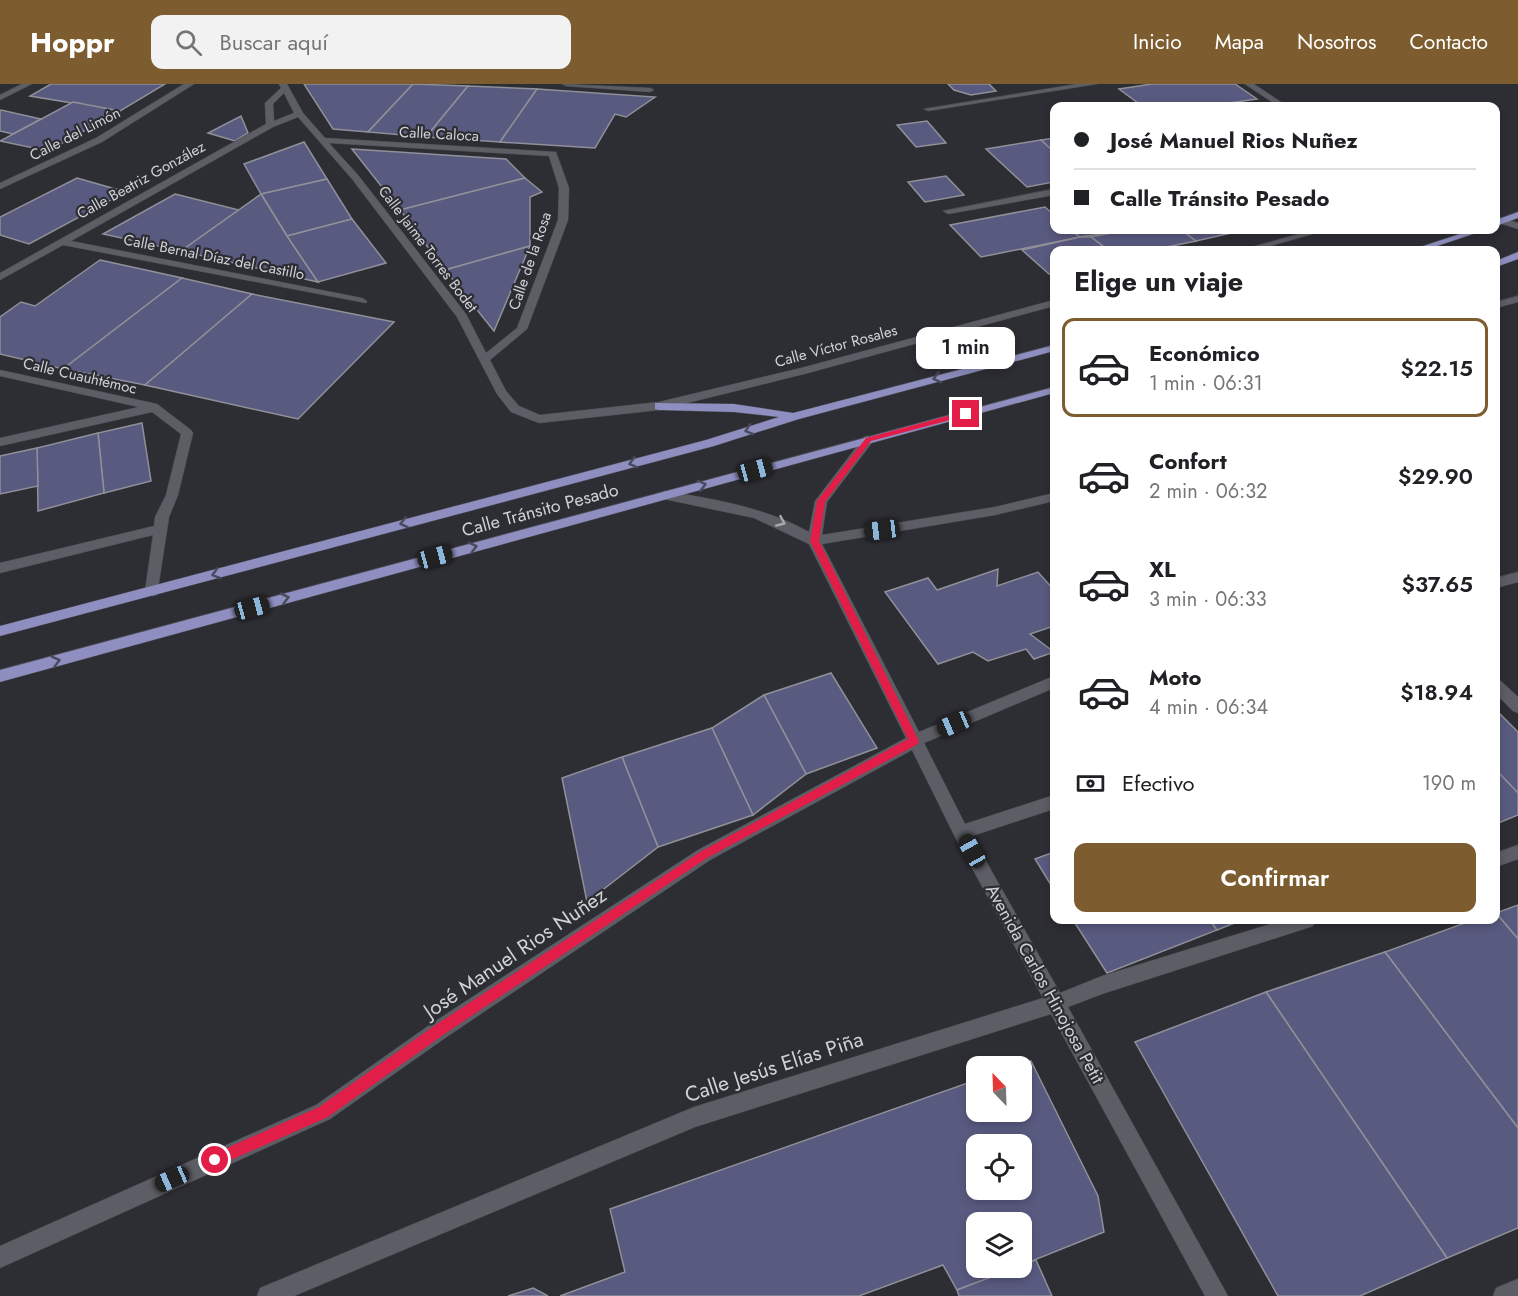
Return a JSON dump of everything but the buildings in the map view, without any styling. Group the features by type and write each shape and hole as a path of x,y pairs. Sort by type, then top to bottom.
{"main road":[{"path":"1500,220 1518,214"},
{"path":"1429,246 1467,234"},
{"path":"1500,262 1518,255"},
{"name":"Calle Tránsito Pesado","path":"0,631 710,443 795,416 1050,349"},
{"name":"Calle Tránsito Pesado","path":"0,676 1050,391"},
{"path":"659,406 734,408 795,416"}],"street":[{"path":"0,98 28,84"},
{"name":"Calle del Limón","path":"0,186 99,140 190,84"},
{"path":"566,84 650,90"},
{"path":"928,109 1093,84"},
{"path":"1248,84 1277,102"},
{"path":"270,125 269,103 284,86"},
{"name":"Calle Jaime Torres Bodet","path":"284,86 299,114 355,177 462,316 501,392 515,409 539,419 659,406"},
{"name":"Calle Beatriz González","path":"0,277 270,125 299,114"},
{"name":"Calle Caloca","path":"323,140 553,154"},
{"name":"Calle de la Rosa","path":"484,360 522,328 562,220 564,188 553,154"},
{"path":"948,211 1050,193"},
{"path":"1500,222 1518,226"},
{"path":"1261,246 1307,234"},
{"name":"Calle Bernal Díaz del Castillo","path":"62,242 362,301"},
{"path":"1500,304 1518,298"},
{"name":"Calle Víctor Rosales","path":"659,406 804,371 1050,304"},
{"name":"Calle Cuauhtémoc","path":"0,373 153,407"},
{"path":"0,441 153,407 187,433 172,495 162,517 152,591"},
{"path":"814,541 821,501 868,440"},
{"path":"664,495 752,510 786,524 814,541 920,525 1050,499"},
{"path":"0,568 160,529"},
{"name":"Avenida Carlos Hinojosa Petit","path":"814,541 961,832 1217,1296"},
{"path":"1500,582 1518,577"},
{"name":"José Manuel Rios Nuñez","path":"0,1257 323,1112 438,1030 704,855 914,741 1050,684"},
{"path":"1500,689 1518,706"},
{"path":"961,832 1050,803"},
{"path":"1500,859 1518,852"},
{"name":"Calle Jesús Elías Piña","path":"268,1296 694,1117 1056,1003 1102,985 1294,924"},
{"path":"1504,1296 1518,1290"}],"route":[{"path":"215,1160 323,1112 438,1030 704,855 914,741 814,541 821,501 868,440 966,414"}]}
